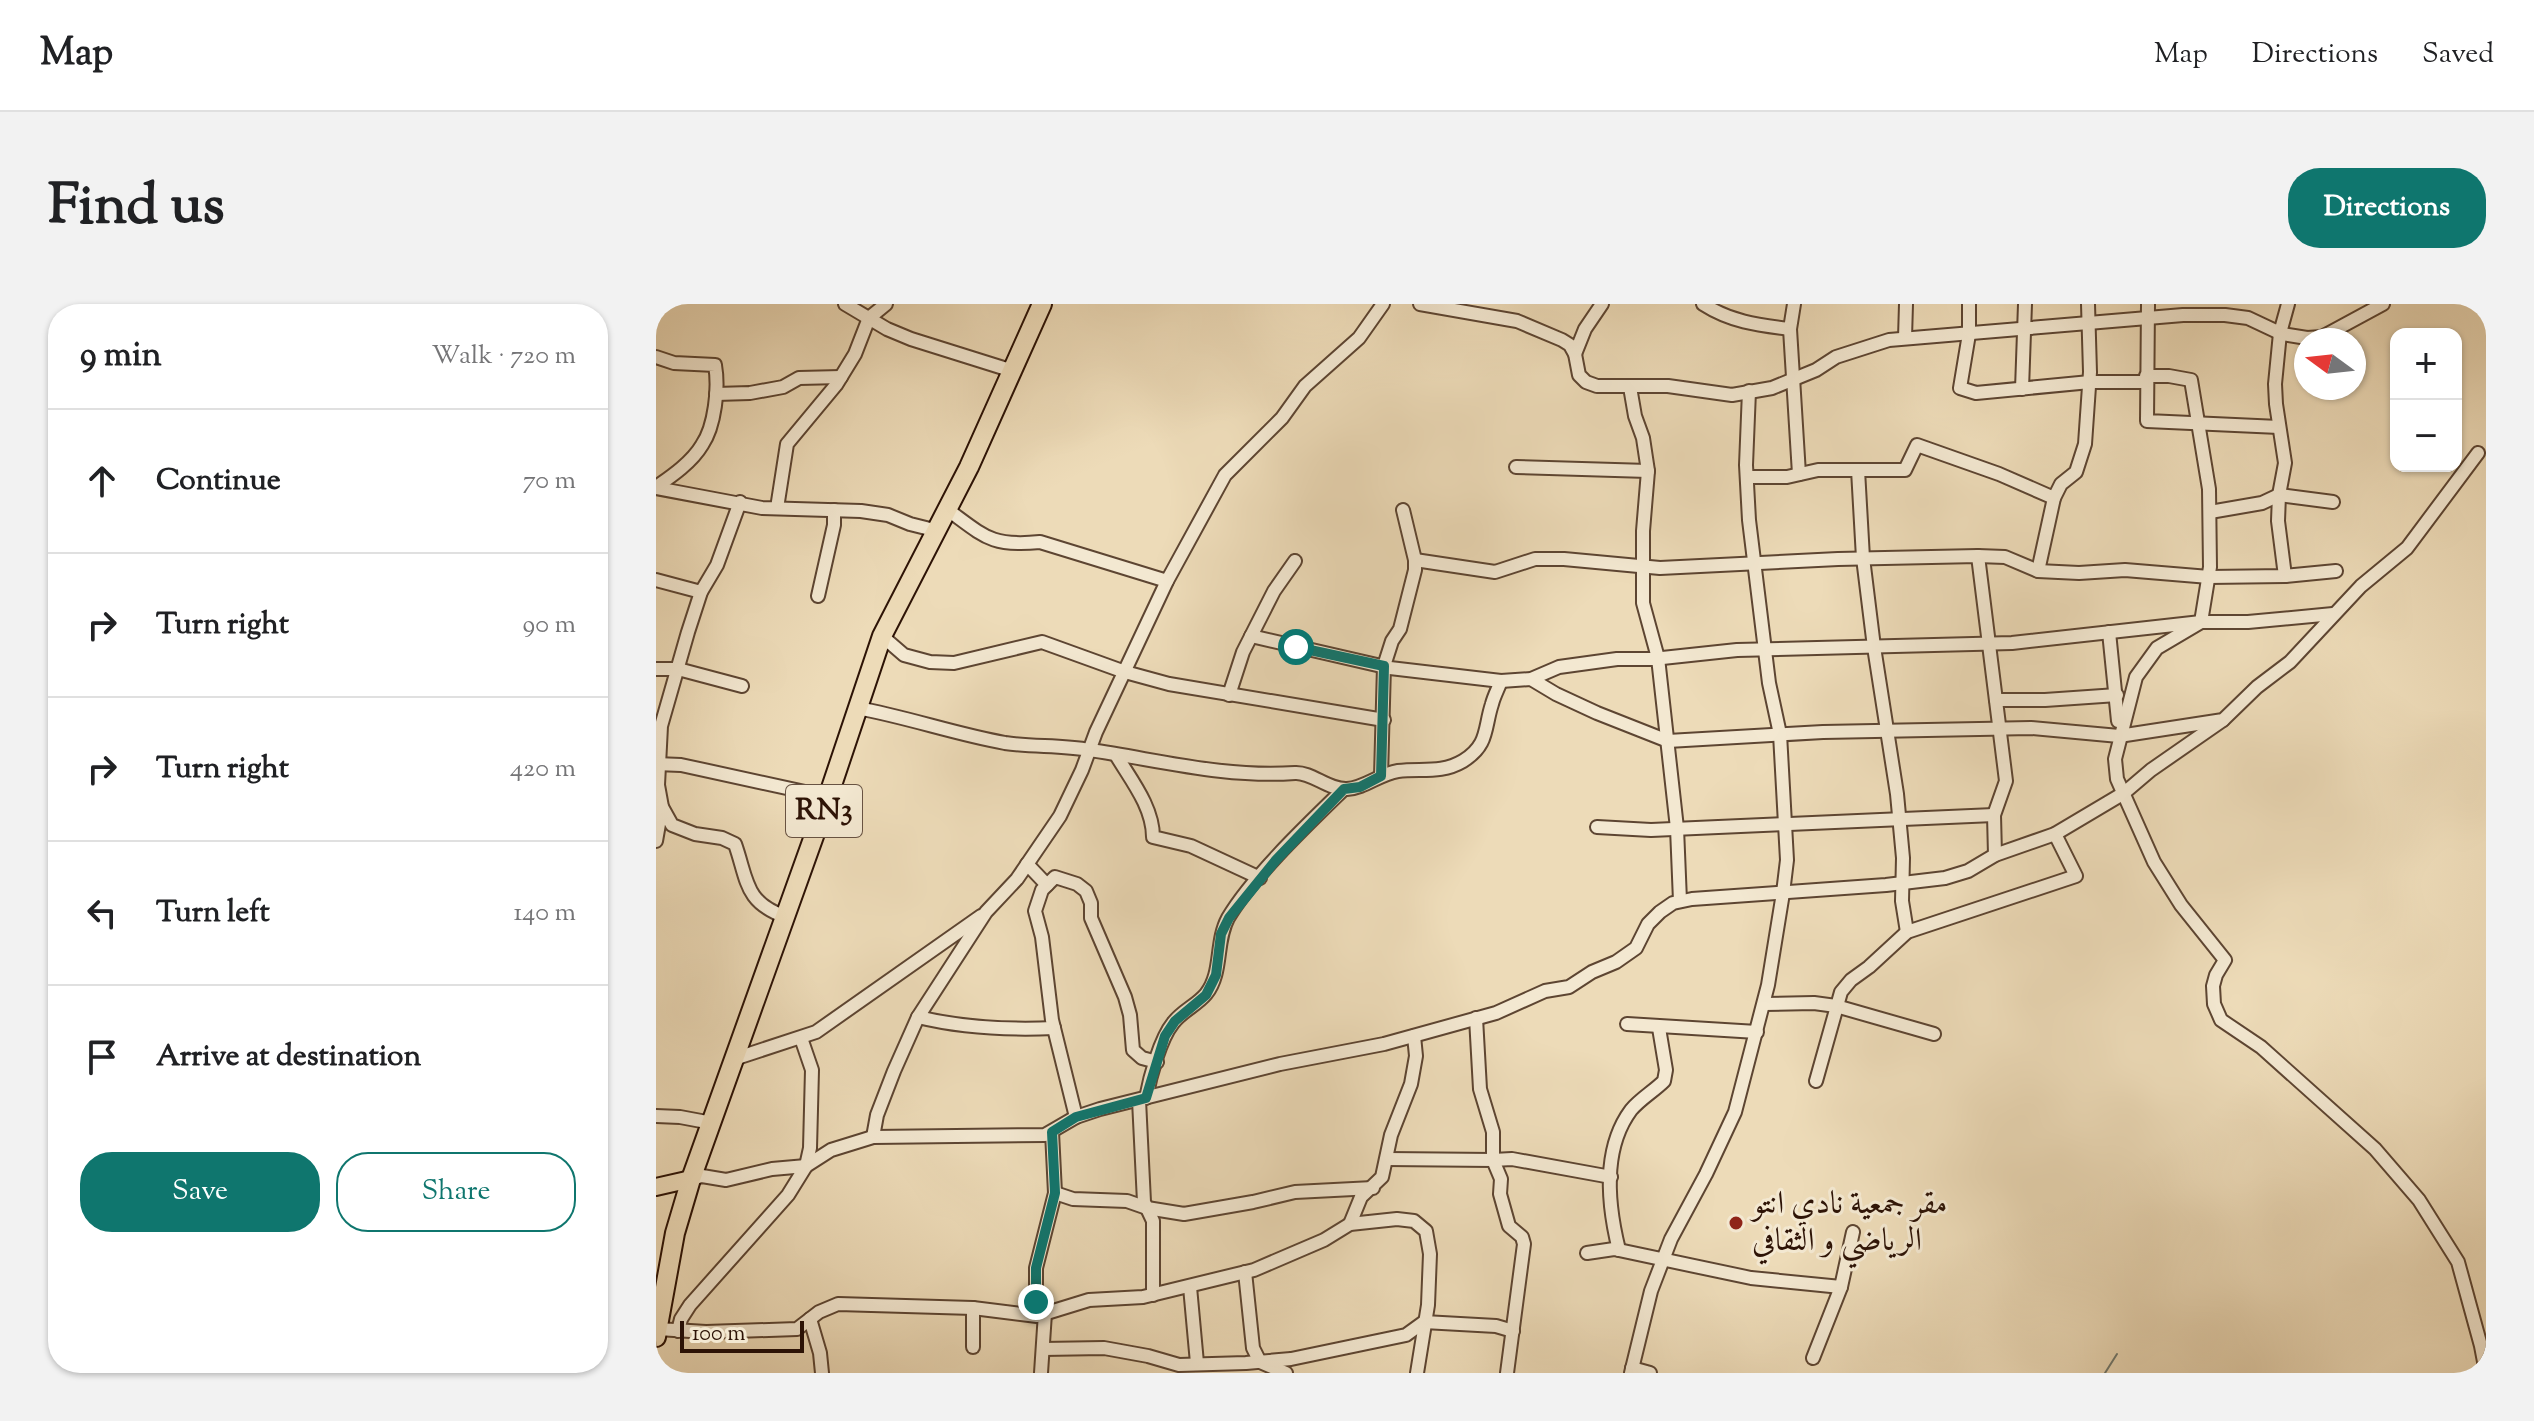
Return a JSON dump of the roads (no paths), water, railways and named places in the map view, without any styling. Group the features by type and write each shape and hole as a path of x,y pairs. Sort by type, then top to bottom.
{"highway":[{"name":"RN3","path":"657,1333 661,1277 691,1179 786,917 882,636 938,531 1042,304"}],"main road":[{"path":"656,1187 691,1179"}],"street":[{"path":"845,304 911,339 1013,371"},
{"path":"777,508 787,444 841,377 855,354 869,318 886,304"},
{"path":"873,1137 877,1115 918,1017 986,912 1027,864 1060,816 1167,581 1225,475 1282,418 1316,375 1359,338 1383,304"},
{"path":"1420,304 1517,321 1562,340 1570,345 1575,354 1579,375 1597,386 1668,386 1732,395 1772,388 1816,370 1836,357 1868,345 1905,338 2225,315 2248,318 2280,333 2307,338 2322,337 2383,304"},
{"path":"1575,354 1585,329 1602,304"},
{"path":"1703,304 1725,317 1752,325 1790,329"},
{"path":"1794,304 1790,329 1799,474"},
{"path":"1905,338 1906,304"},
{"path":"1969,304 1969,334 1960,388 1976,393 2169,376 2191,380 2210,512 2210,567 2201,622"},
{"path":"2022,389 2025,304"},
{"path":"2038,571 2054,498 2061,484 2076,472 2085,444 2090,382 2088,304"},
{"path":"2148,304 2147,421 2279,427"},
{"path":"2285,576 2278,521 2285,463 2275,384 2280,333 2288,304"},
{"path":"656,357 674,363 715,365 716,394 714,414 703,444 675,474 656,488"},
{"path":"716,394 750,393 783,387 799,378 841,377"},
{"path":"1630,387 1648,471 1643,603 1658,658 1677,828 1680,901"},
{"path":"1650,1373 1631,1370 1651,1291 1735,1112 1764,1004 1787,860 1780,734 1769,683 1753,563 1747,477 1749,391"},
{"path":"1747,477 1818,470 1905,470 1917,445 1999,474 2054,498"},
{"path":"691,1179 702,1176 726,1180 772,1169 806,1166 831,1150 873,1137 1045,1135 1076,1117 1280,1064 1384,1044 1496,1013 1545,991 1569,987 1636,948 1648,924 1660,912 1680,901 1903,883 1945,878 1968,871 1995,855 2055,834 2124,793 2151,770 2223,720 2257,687 2290,662 2333,614 2407,548 2478,453"},
{"path":"1516,467 1648,471"},
{"path":"1858,470 1863,558 1899,818 1902,901 1907,932"},
{"path":"656,488 762,508 888,515 938,531"},
{"path":"2210,512 2262,503 2279,495 2333,502"},
{"path":"740,502 717,565 701,592 661,726 658,785 662,807 672,825 735,844 746,886 769,911 786,917"},
{"path":"818,596 834,525 834,510"},
{"path":"948,510 995,542 1040,542 1167,581"},
{"path":"1381,776 1384,666 1404,617 1415,560 1403,510"},
{"path":"1978,556 2006,781 1994,815 1995,855"},
{"path":"1415,560 1495,572 1535,559 1642,567 1978,556 2005,557 2038,571 2079,573 2125,570 2206,577 2285,576 2336,571"},
{"path":"1229,695 1233,677 1251,636 1274,591 1295,561"},
{"path":"656,580 701,592"},
{"path":"1251,636 1384,666 1501,681 1531,679 1559,667 1606,660 1766,650 2012,643 2201,622 2248,622 2333,614"},
{"path":"2201,622 2157,648 2136,677 2119,736 2115,759 2117,779 2154,862 2181,905 2225,960 2213,986 2214,1004 2221,1020 2261,1047 2375,1149 2419,1200 2458,1262 2486,1372"},
{"path":"2109,632 2119,736"},
{"path":"882,636 904,655 930,662 966,661 1042,642 1125,672 1169,684 1384,720"},
{"path":"656,669 678,669 742,686"},
{"path":"1531,679 1597,713 1668,741 1780,734 2031,728 2119,736 2223,720"},
{"path":"857,708 1008,743 1090,749 1232,774 1298,773 1325,785 1344,789 1360,787 1399,771 1448,768 1465,760 1487,733 1492,704 1501,681"},
{"path":"1996,700 2117,695"},
{"path":"1116,755 1147,808 1153,823 1153,837 1191,846 1260,878"},
{"path":"658,764 681,765 828,797"},
{"path":"1153,1295 1153,1221 1144,1202 1143,1099 1165,1036 1175,1021 1206,995 1216,975 1221,934 1229,918 1260,878 1344,789"},
{"path":"656,841 662,807"},
{"path":"1597,827 1651,830 1994,815"},
{"path":"1816,1081 1836,1006 1841,992 1851,980 1907,932 2076,876 2055,834"},
{"path":"1027,864 1047,885"},
{"path":"1076,1117 1054,1028 1042,937 1035,911 1042,890 1055,877 1077,884 1086,891 1091,903 1091,918 1125,997 1133,1050 1142,1058 1157,1062"},
{"path":"734,1059 816,1032 986,912"},
{"path":"1764,1004 1836,1006 1934,1034"},
{"path":"918,1017 963,1026 1017,1030 1054,1028"},
{"path":"1476,1018 1480,1089 1493,1132 1493,1160 1501,1179 1500,1194 1509,1226 1522,1237 1524,1244 1507,1373"},
{"path":"1627,1024 1757,1032"},
{"path":"1619,1250 1614,1228 1611,1177 1618,1130 1633,1108 1664,1081 1666,1070 1659,1028"},
{"path":"1350,1224 1361,1197 1382,1177 1400,1107 1411,1084 1416,1056 1414,1036"},
{"path":"678,1331 690,1305 788,1195 806,1166 810,1148 812,1070 801,1038"},
{"path":"656,1116 712,1123"},
{"path":"1041,1373 1045,1313 1036,1302 1036,1268 1055,1193 1052,1132"},
{"path":"1387,1159 1512,1159 1611,1177"},
{"path":"1055,1193 1073,1199 1127,1201 1184,1214 1295,1192 1373,1188"},
{"path":"657,1333 797,1329 819,1312 838,1304 973,1308 1037,1316 1089,1300 1108,1301 1190,1287 1245,1272 1324,1240 1350,1224 1397,1219 1414,1221 1426,1231 1430,1254 1428,1305 1417,1373"},
{"path":"1813,1358 1841,1287 1853,1232"},
{"path":"1587,1253 1619,1250 1751,1278 1841,1287"},
{"path":"1245,1272 1253,1348 1260,1362 1286,1373"},
{"path":"1190,1287 1197,1363"},
{"path":"973,1308 973,1347"},
{"path":"810,1319 822,1373"},
{"path":"1043,1349 1104,1348 1179,1365 1260,1362 1291,1359 1406,1335 1424,1322 1496,1326 1513,1331"}],"waterway":[{"path":"2105,1373 2117,1354"}],"place":[{"name":"مقر جمعية نادي انتو الرياضي و الثقافي","path":"1736,1223"}]}
